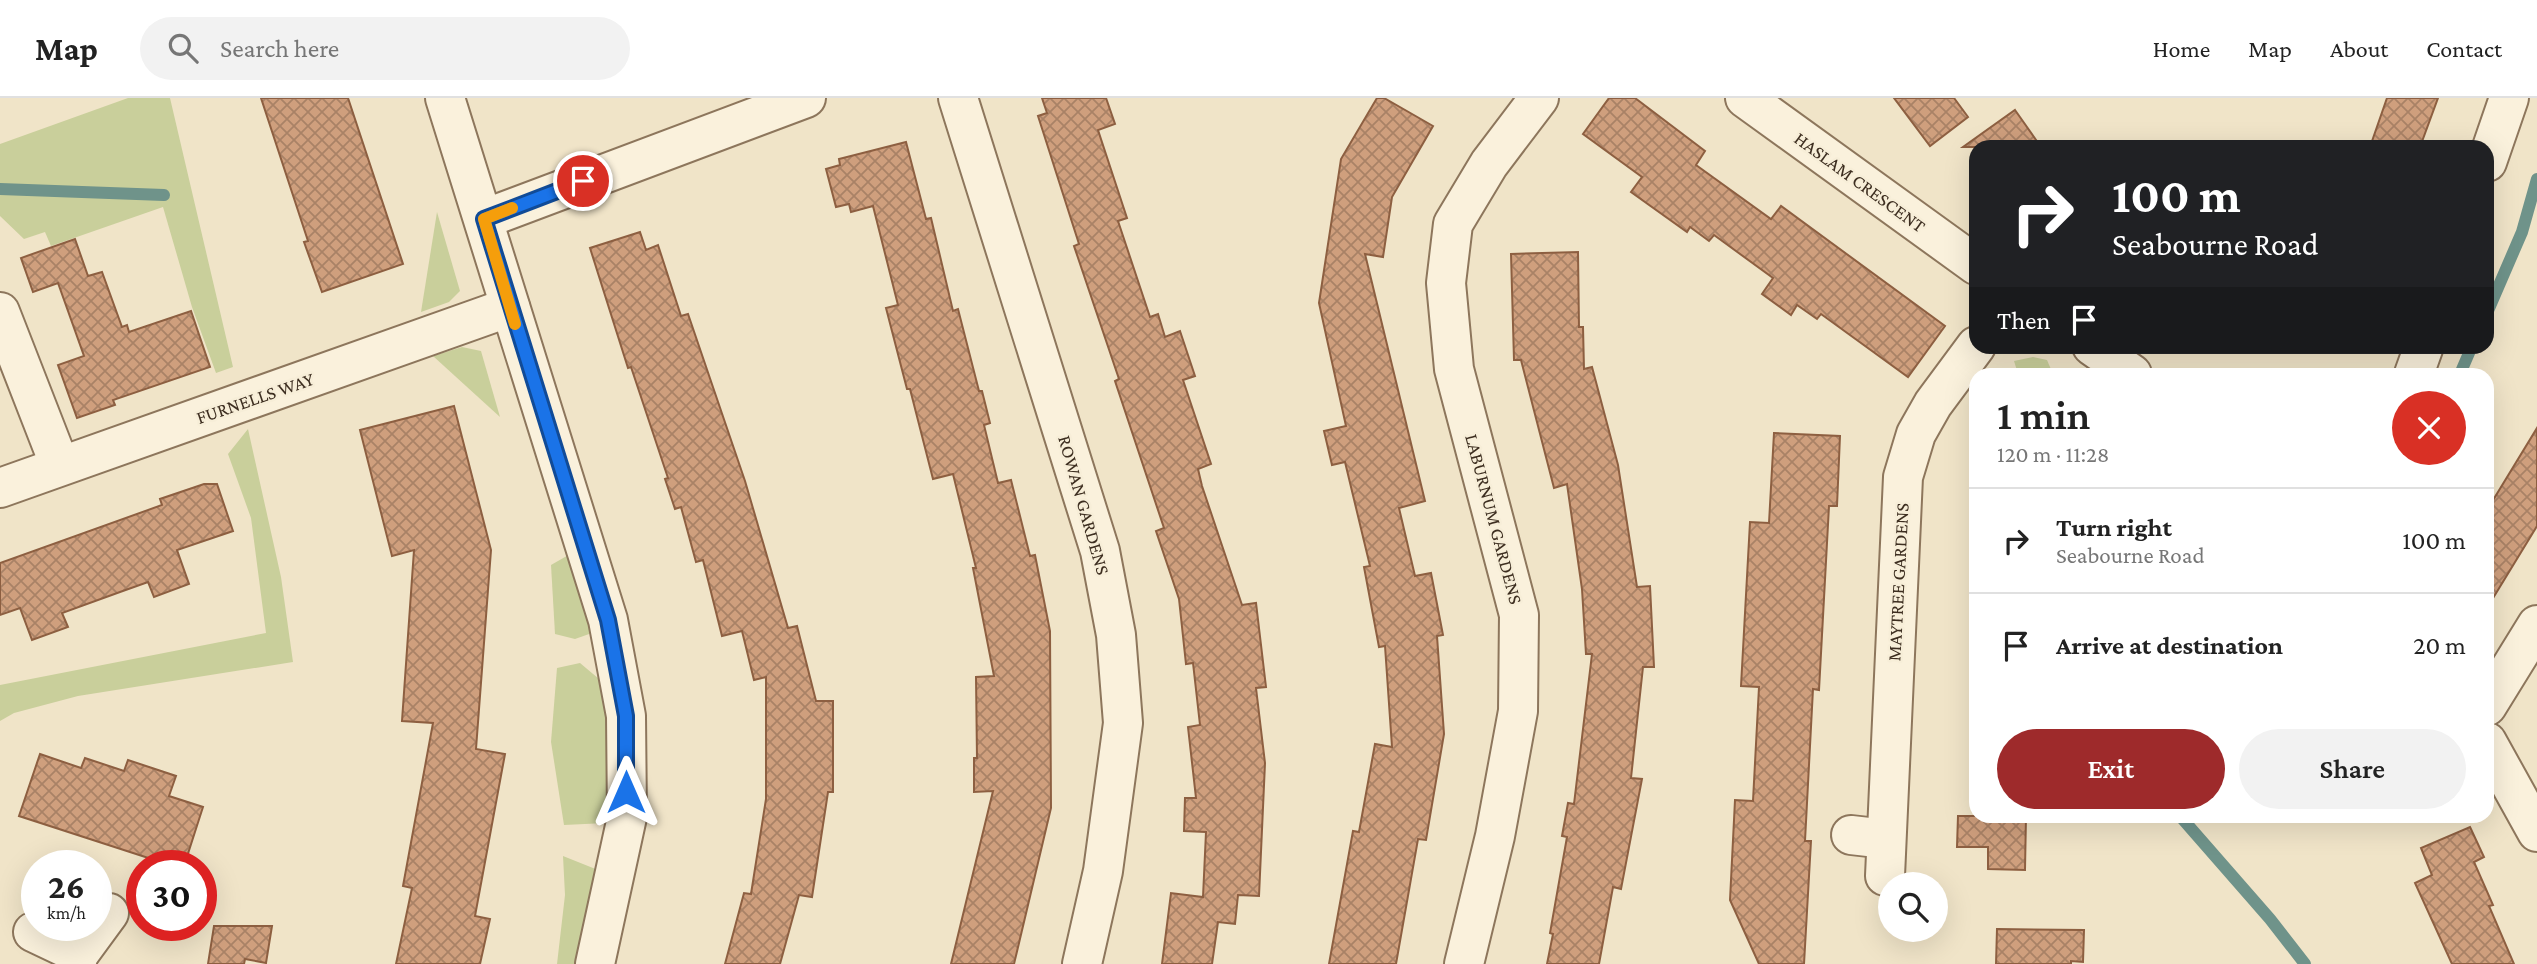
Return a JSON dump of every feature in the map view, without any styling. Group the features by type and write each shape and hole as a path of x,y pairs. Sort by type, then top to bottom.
{"street":[{"path":"445,98 608,620 626,716 626,817 595,964"},
{"path":"484,219 806,98"},
{"name":"ROWAN GARDENS","path":"958,98 1100,551 1116,635 1123,723 1103,871 1082,964"},
{"name":"LABURNUM GARDENS","path":"1464,964 1495,836 1518,711 1519,614 1454,369 1447,283 1453,224 1489,164 1539,98"},
{"name":"HASLAM CRESCENT","path":"1745,98 1969,260"},
{"path":"2494,142 2509,98"},
{"name":"FURNELLS WAY","path":"0,488 510,307"},
{"path":"0,312 60,466"},
{"name":"MAYTREE GARDENS","path":"1883,872 1868,837 1903,477 1916,434 1933,404 1970,354"},
{"path":"2103,354 2123,368"},
{"path":"2494,695 2537,625"},
{"path":"2494,755 2537,832"},
{"path":"48,941 78,959 90,941"}],"green space":[{"path":"128,98 170,98 233,367 216,373 192,307 163,207 51,246 45,232 24,239 0,216 0,144"},
{"path":"437,212 460,291 449,302 421,312"},
{"path":"462,347 481,351 500,417 433,356"},
{"path":"2033,357 2047,360 2050,368 2016,368 2014,361"},
{"path":"248,429 281,577 293,662 78,696 14,713 0,721 0,685 266,633 251,518 228,454"},
{"path":"572,553 592,633 575,639 555,634 551,565"},
{"path":"580,663 605,684 610,743 606,823 564,825 551,742 557,668"},
{"path":"563,856 598,870 576,964 557,964 565,895"}],"building":[{"path":"261,98 348,98 403,264 322,292 304,242 308,241"},
{"path":"1042,98 1106,98 1115,124 1098,130 1127,218 1118,221 1150,317 1158,314 1165,337 1180,331 1195,376 1183,380 1211,464 1198,469 1202,486 1242,605 1256,603 1266,687 1256,688 1265,763 1259,896 1238,895 1235,924 1218,922 1212,964 1162,964 1171,893 1203,897 1206,832 1184,831 1185,798 1196,798 1188,727 1200,725 1193,663 1186,664 1179,599 1156,531 1164,528 1115,381 1119,379 1074,246 1079,244 1038,116 1047,113"},
{"path":"1377,98 1384,98 1433,126 1392,197 1383,257 1365,254 1425,501 1399,508 1415,576 1431,573 1443,635 1437,636 1444,734 1426,840 1418,839 1396,964 1329,964 1353,831 1359,832 1375,744 1392,747 1385,646 1379,647 1364,567 1370,566 1345,462 1332,465 1324,431 1346,426 1319,303 1341,159"},
{"path":"1609,98 1635,98 1705,151 1696,165 1771,219 1781,206 1945,326 1908,377 1821,314 1817,319 1797,305 1791,315 1762,294 1773,278 1714,235 1709,241 1690,227 1687,232 1631,192 1642,177 1583,134"},
{"path":"1894,98 1954,98 1968,117 1930,146"},
{"path":"2387,98 2438,98 2423,140 2372,140"},
{"path":"2015,110 2036,140 1973,140"},
{"path":"906,142 926,219 931,218 953,311 958,309 979,391 982,391 990,423 984,425 998,483 1011,480 1030,556 1035,555 1050,631 1051,808 1014,964 951,964 993,791 974,792 974,758 977,758 976,677 994,676 973,568 976,568 953,474 933,479 886,308 898,305 873,206 851,212 849,204 836,207 826,169 840,165 839,159"},
{"path":"640,232 646,250 658,245 681,316 688,314 745,481 788,628 797,626 816,701 833,701 833,792 828,792 812,897 799,895 780,964 725,964 744,893 751,894 766,799 766,677 754,680 742,631 722,636 703,560 696,562 681,507 675,509 665,479 668,478 631,367 628,368 590,248"},
{"path":"75,239 88,276 102,272 122,327 127,325 129,332 191,311 210,367 113,400 115,405 77,418 58,365 84,356 58,283 33,292 21,258"},
{"path":"1578,252 1579,327 1583,327 1584,369 1592,367 1618,465 1637,587 1650,586 1654,667 1643,667 1631,778 1642,779 1621,889 1613,887 1599,964 1547,964 1567,837 1562,836 1568,803 1574,804 1592,654 1586,654 1582,589 1567,484 1554,488 1521,360 1514,360 1511,254"},
{"path":"454,406 491,550 476,749 505,754 475,916 490,919 480,964 396,964 412,888 403,886 433,723 402,721 414,550 392,556 360,430"},
{"path":"2537,428 2537,526 2494,597 2494,499"},
{"path":"1774,433 1840,436 1837,506 1829,506 1819,690 1813,689 1805,841 1811,841 1804,964 1759,964 1730,900 1735,800 1753,801 1759,687 1741,686 1750,522 1769,523"},
{"path":"204,484 217,484 233,531 177,550 189,584 154,597 148,582 62,613 68,627 32,640 20,608 0,615 0,563 162,505 160,499"},
{"path":"40,754 81,768 85,758 124,771 128,760 176,776 169,796 203,807 189,850 126,851 19,816"},
{"path":"1958,816 1969,816 1969,823 2026,823 2025,870 1988,869 1988,847 1957,847"},
{"path":"2470,827 2484,857 2474,862 2514,964 2452,964 2415,883 2432,875 2421,848"},
{"path":"217,926 272,926 266,963 245,959 244,964 208,964 212,941 217,941"},
{"path":"1997,929 2084,930 2083,962 1996,964"}],"waterway":[{"path":"2494,297 2522,232 2537,179"},
{"path":"0,189 164,195"},
{"path":"2463,368 2469,354"},
{"path":"2186,823 2270,919 2305,964"}],"slow traffic":[{"path":"512,208 484,219 515,324"}],"route":[{"path":"583,181 484,219 608,620 626,716 626,792"}]}
